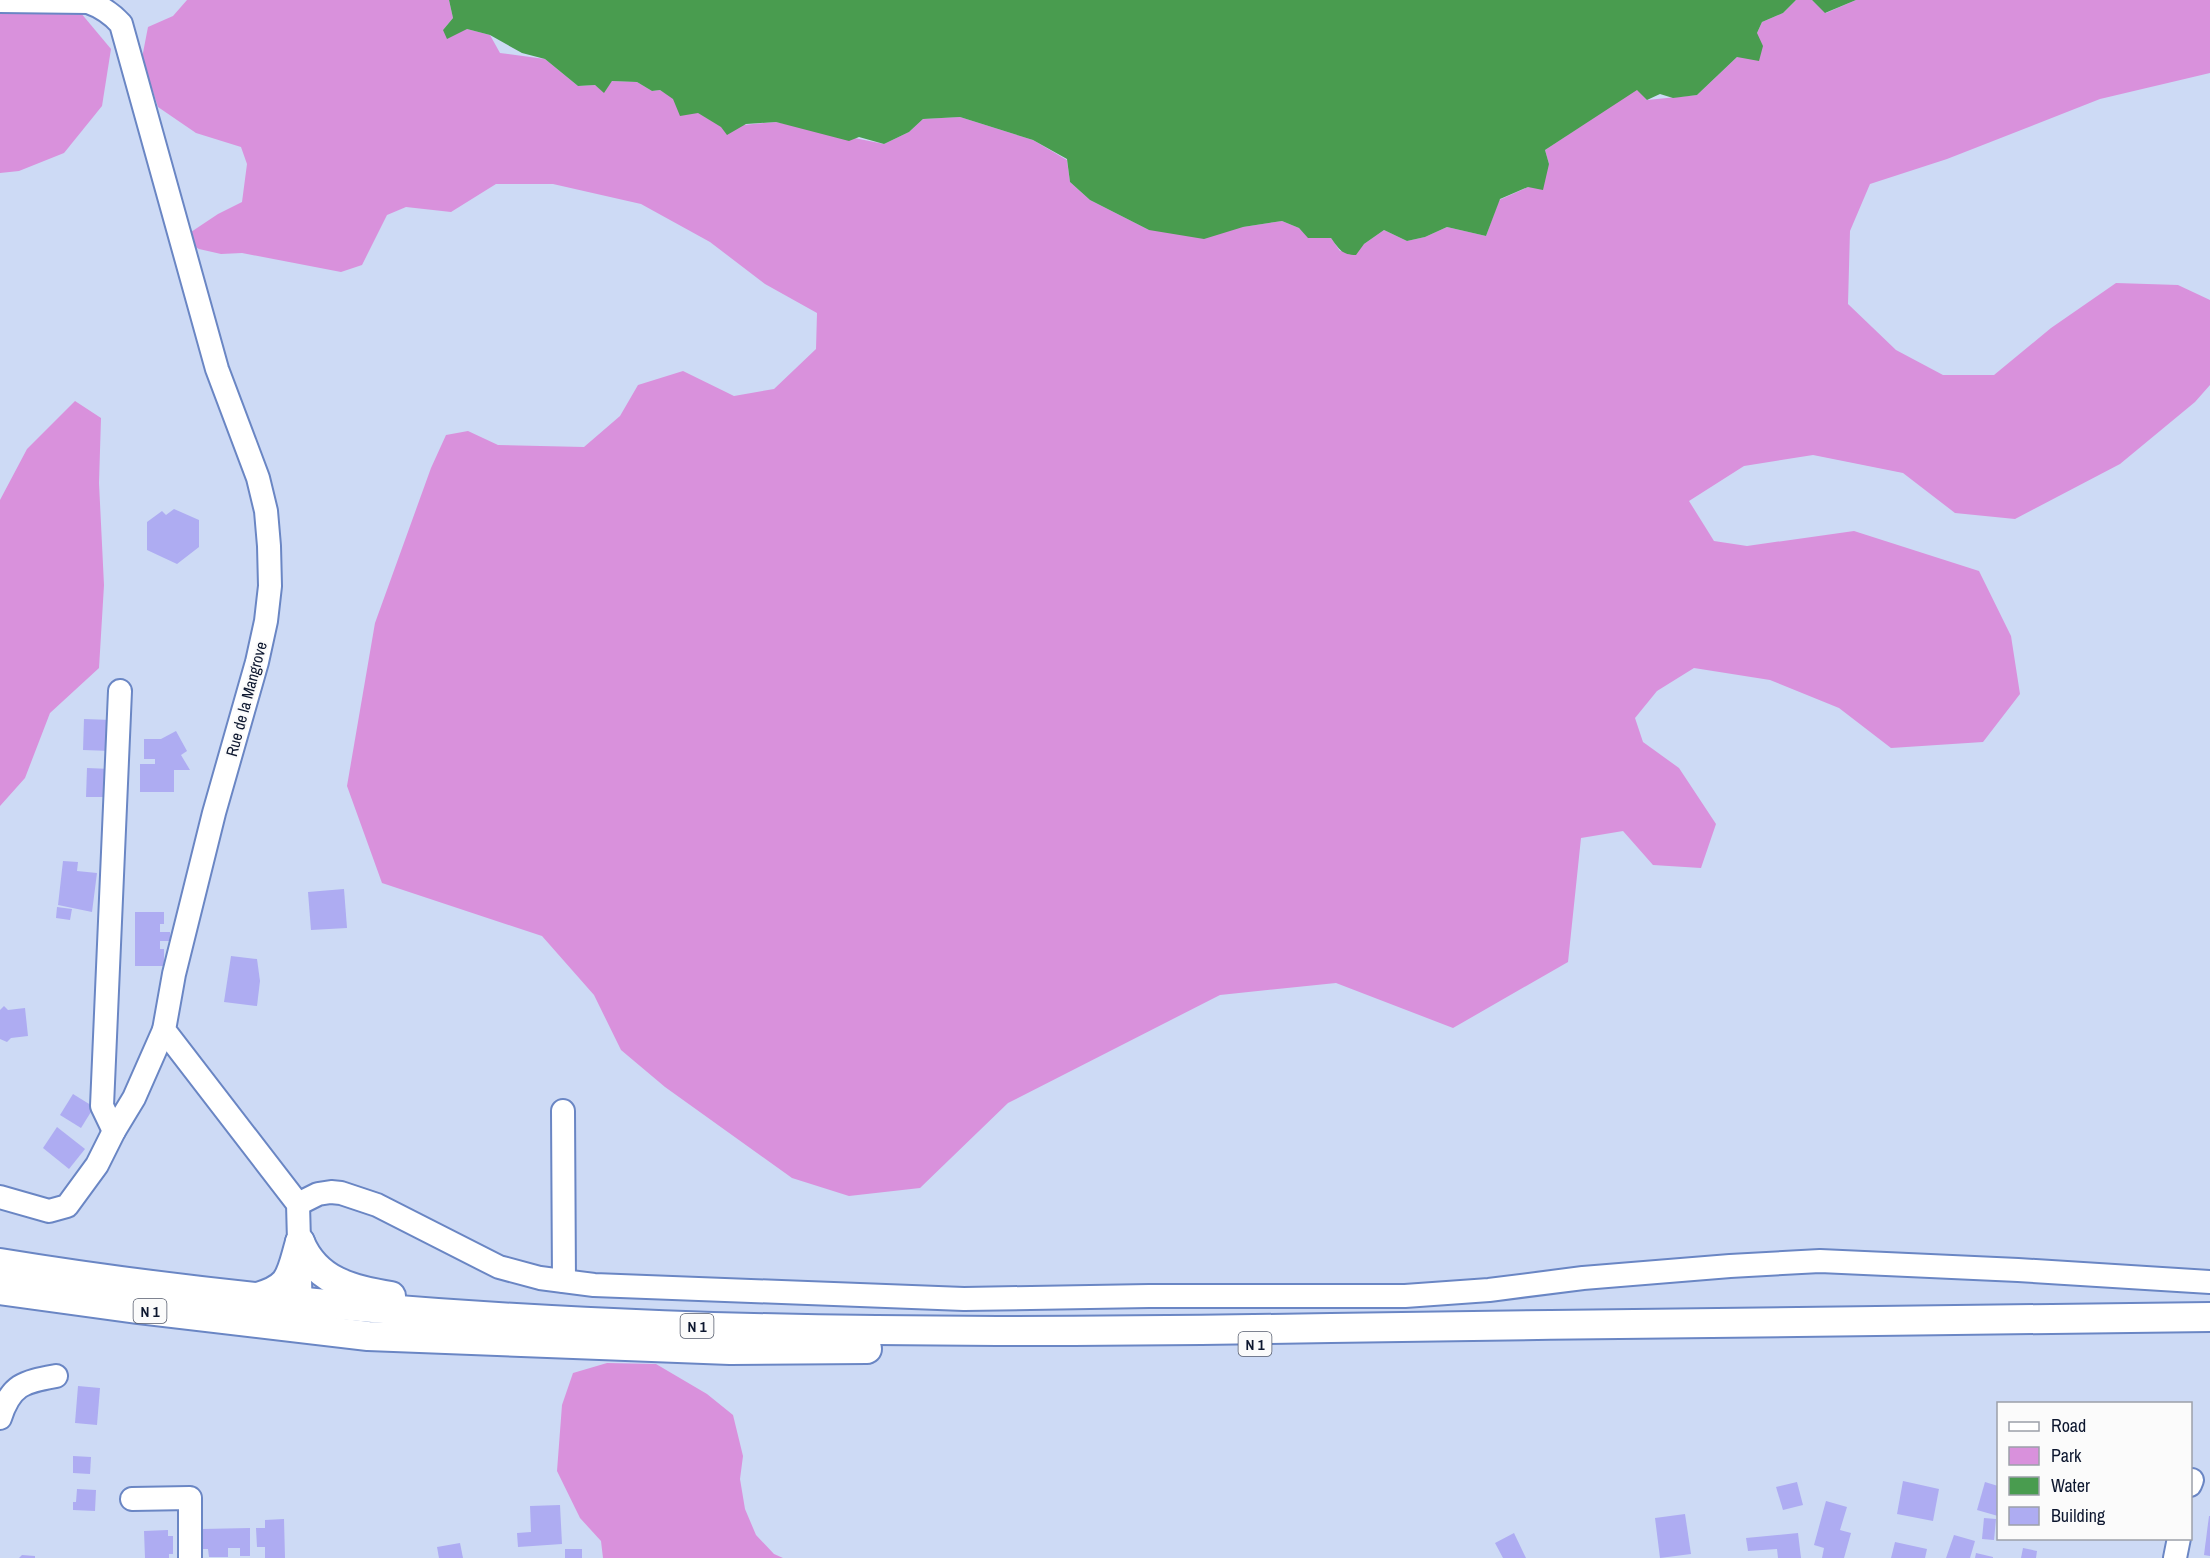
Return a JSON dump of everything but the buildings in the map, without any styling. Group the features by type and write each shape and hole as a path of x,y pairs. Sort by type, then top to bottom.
{"main road":[{"path":"255,1298 278,1290 283,1285 292,1270 300,1242"},
{"path":"300,1242 306,1256 324,1275 366,1292 524,1319"},
{"name":"N 1","path":"0,1263 301,1306 368,1336 730,1350 1534,1341 1806,1335 2210,1334"},
{"name":"N 1","path":"0,1290 524,1319 765,1329 1093,1332 2210,1317"}],"street":[{"name":"Rue de la Mangrove","path":"0,1 88,2 100,6 121,24 217,369 258,478 266,511 270,586 266,621 257,662 214,813 174,974 164,1030 134,1098 97,1165 67,1206 49,1211 0,1197"},
{"path":"114,1131 102,1106 120,691"},
{"path":"164,1030 298,1204 301,1306"},
{"path":"563,1111 564,1281"},
{"path":"298,1204 318,1194 341,1193 376,1205 499,1267 540,1278 594,1285 964,1299 1405,1296 1490,1290 1583,1278 1820,1261 2210,1281"},
{"path":"0,1418 5,1401 18,1386 31,1380 56,1376"},
{"path":"132,1499 190,1498 190,1558"},
{"path":"2175,1558 2179,1540"}],"green space":[{"path":"0,0 70,0 111,49 102,106 64,153 19,171 0,173"},
{"path":"187,0 449,0 453,18 443,30 467,29 490,35 500,53 545,59 578,86 595,85 604,92 612,81 637,82 652,91 660,90 722,127 776,122 884,144 909,132 923,119 960,117 1033,140 1067,160 1070,182 1090,200 1149,230 1243,227 1282,221 1299,228 1308,237 1331,238 1340,251 1364,244 1384,230 1407,241 1425,237 1447,227 1486,236 1499,200 1528,187 1549,164 1545,150 1637,89 1647,100 1697,95 1737,57 1757,33 1762,22 1783,13 1796,0 1812,0 1826,13 1856,0 2210,0 2210,73 2100,99 1947,159 1870,184 1850,231 1848,304 1896,350 1943,375 1994,375 2051,328 2116,283 2178,285 2210,300 2210,385 2195,402 2120,464 2015,519 1955,513 1903,473 1813,455 1744,466 1689,501 1714,541 1747,546 1854,531 1979,571 2011,636 2020,694 1983,742 1891,748 1839,708 1770,680 1694,668 1657,691 1635,718 1643,742 1679,768 1716,824 1701,868 1653,865 1623,831 1581,838 1568,962 1453,1028 1336,983 1220,995 1008,1103 920,1188 849,1196 792,1178 665,1087 621,1050 594,995 542,936 382,883 347,786 375,623 431,468 446,435 468,431 498,445 584,447 620,416 638,385 683,371 734,396 774,389 816,349 817,313 765,284 710,242 641,204 553,184 496,184 451,212 406,207 387,215 362,265 341,272 242,253 221,254 199,249 192,245 191,232 218,214 242,202 247,164 241,147 196,133 158,107 142,58 148,27 173,16"},
{"path":"75,401 101,418 99,483 104,585 99,668 50,713 25,778 0,806 0,500 27,449"},
{"path":"607,1363 656,1364 707,1394 733,1415 743,1456 740,1479 745,1509 756,1535 774,1554 783,1558 603,1558 601,1541 580,1518 557,1471 562,1405 573,1373"}],"water":[{"path":"449,0 1796,0 1783,13 1762,22 1757,33 1763,46 1759,61 1737,57 1697,95 1673,98 1660,94 1647,100 1637,90 1545,150 1549,164 1543,190 1528,187 1500,199 1486,236 1447,227 1425,237 1407,241 1384,230 1364,244 1356,255 1341,251 1331,238 1308,238 1299,228 1282,221 1243,227 1204,239 1149,230 1090,200 1070,182 1067,159 1033,140 960,117 923,119 909,132 884,144 859,137 849,141 776,122 746,124 727,135 721,127 698,113 680,116 673,99 660,90 652,91 637,82 612,81 604,93 595,85 578,86 545,59 522,53 490,35 467,29 447,39 443,30 453,18"},
{"path":"1812,0 1856,0 1825,13"}]}
